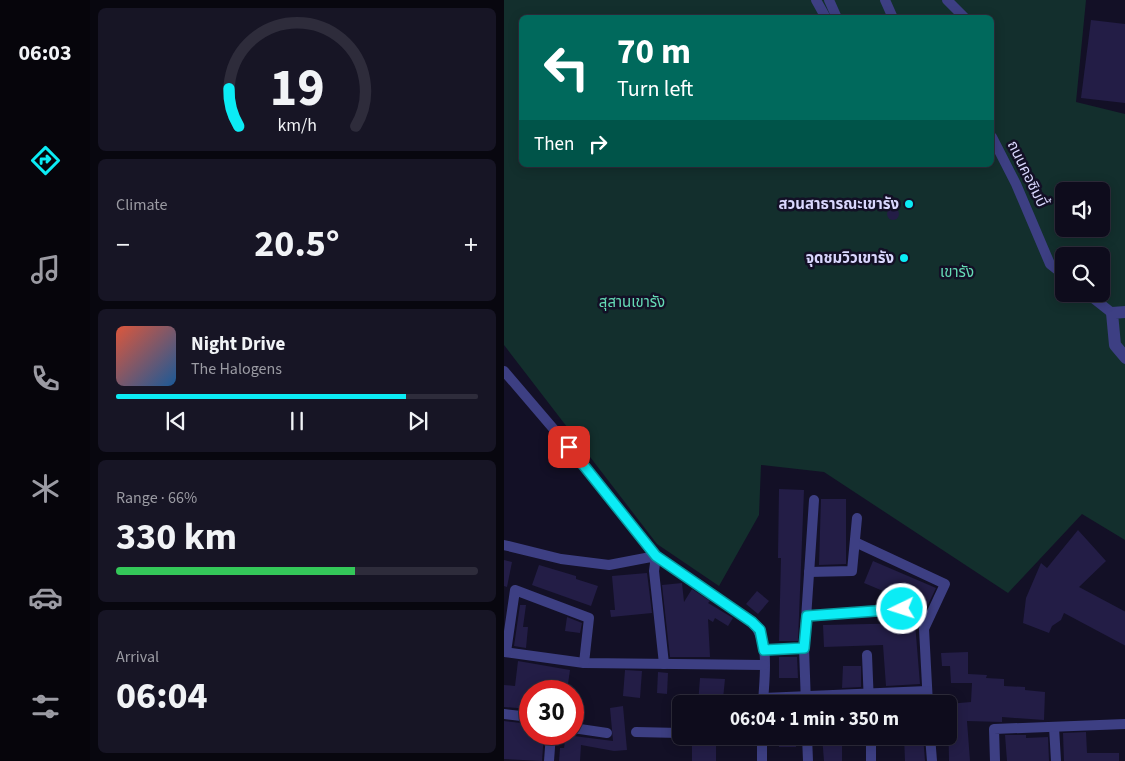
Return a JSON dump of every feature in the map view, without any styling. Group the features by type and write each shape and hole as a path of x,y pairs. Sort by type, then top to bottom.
{"street":[{"path":"816,0 824,15"},
{"path":"829,0 836,15"},
{"path":"885,0 892,15"},
{"path":"947,0 961,15"},
{"name":"ถนนคอซิมบี้","path":"994,141 1016,184 1050,264 1055,268"},
{"path":"1101,302 1119,313 1115,346 1125,358"},
{"path":"504,371 569,447 656,556 752,622 760,630 764,650 763,695"},
{"path":"806,695 804,648 814,500"},
{"path":"809,572 852,571 857,518"},
{"path":"855,542 945,584 926,621 925,649 927,695"},
{"path":"504,545 561,559 609,565 656,556"},
{"path":"656,556 654,571 664,664"},
{"path":"584,664 589,618 515,590 505,652 584,664 764,665"},
{"path":"807,616 902,609 926,621"},
{"path":"764,650 804,648"},
{"path":"867,655 869,695"},
{"path":"895,695 927,690"},
{"path":"504,714 519,716"},
{"path":"995,761 994,729 1125,724"},
{"path":"1054,727 1056,761"},
{"path":"584,730 607,733"},
{"path":"636,732 672,733"},
{"path":"549,761 550,745"},
{"path":"762,745 762,761"},
{"path":"807,745 808,761"},
{"path":"870,745 871,761"},
{"path":"931,745 932,761"}],"green space":[{"path":"504,0 1086,0 1076,102 1125,114 1125,540 1082,514 1008,593 824,472 761,465 759,515 719,586 657,544 504,345"}],"building":[{"path":"1091,20 1126,24 1126,103 1081,98"},
{"path":"895,208 898,209 898,219 891,220 888,219 887,212 888,209"},
{"path":"779,489 804,490 798,641 779,641 781,558 778,558"},
{"path":"821,499 846,499 846,564 819,565"},
{"path":"1078,530 1106,561 1079,587 1126,612 1126,646 1064,613 1061,620 1052,626 1049,633 1023,623 1026,598 1041,563 1047,568"},
{"path":"504,560 512,562 507,587 504,586"},
{"path":"873,561 936,588 926,609 864,583"},
{"path":"539,565 576,576 576,579 598,586 591,606 532,585"},
{"path":"647,573 652,613 611,617 610,610 615,610 612,576"},
{"path":"682,583 684,602 692,589 710,601 708,603 733,618 728,626 715,618 713,622 708,619 710,657 670,657 662,585"},
{"path":"757,591 769,601 758,614 746,604"},
{"path":"520,605 526,605 523,627 528,627 526,648 514,646"},
{"path":"567,617 582,623 580,633 565,631"},
{"path":"915,623 920,684 886,686 883,645 824,647 823,625"},
{"path":"968,652 968,674 987,675 986,678 1004,679 1004,686 1025,687 1025,690 1045,692 1044,720 1002,717 1002,722 967,721 970,761 949,761 949,745 957,745 957,703 971,702 972,683 951,683 950,666 942,666 941,653"},
{"path":"779,657 797,657 798,678 779,678"},
{"path":"518,661 570,670 569,680 519,680 519,708 504,707 504,685 515,686"},
{"path":"843,666 861,666 861,687 842,688"},
{"path":"625,670 642,671 640,698 623,696"},
{"path":"658,672 668,673 667,694 657,693"},
{"path":"700,678 725,679 723,695 699,695"},
{"path":"623,706 627,750 614,751 581,745 584,745 584,737 613,741 610,708"},
{"path":"504,721 519,723 519,745 543,745 542,761 504,759"},
{"path":"1086,732 1087,753 1119,753 1119,761 1064,761 1063,733"},
{"path":"1005,735 1026,735 1026,738 1048,737 1049,761 1007,761"},
{"path":"564,745 581,745 580,761 559,761 560,748 564,748"},
{"path":"692,745 716,745 716,761 692,761"},
{"path":"779,745 796,745 796,747 779,747"},
{"path":"823,745 842,745 842,761 824,761"},
{"path":"904,745 924,745 925,761 905,761"}],"place":[{"name":"สวนสาธารณะเขารัง","path":"909,204"},
{"name":"จุดชมวิวเขารัง","path":"904,258"}],"route":[{"path":"569,447 656,556 752,622 760,630 764,650 804,648 807,616 902,609"}],"park label":[{"name":"เขารัง","path":"957,272"},
{"name":"สุสานเขารัง","path":"632,302"}]}
